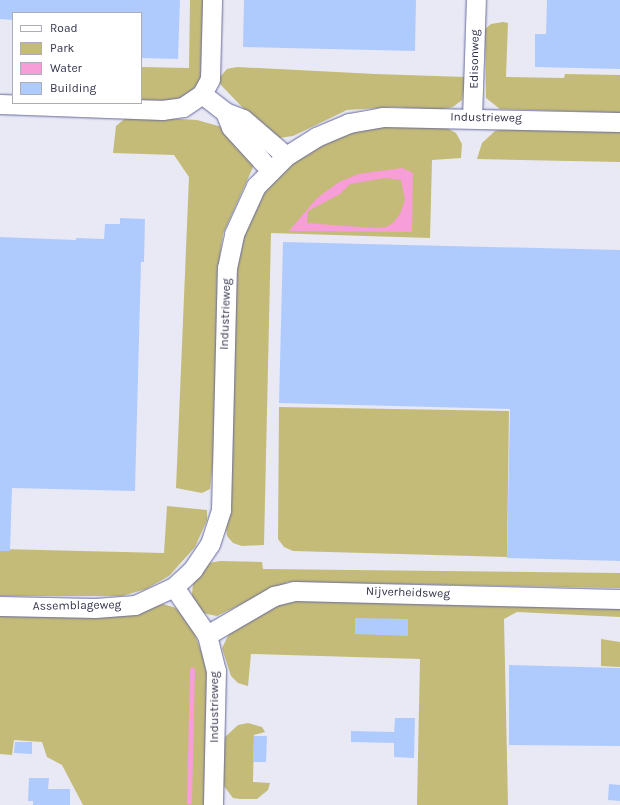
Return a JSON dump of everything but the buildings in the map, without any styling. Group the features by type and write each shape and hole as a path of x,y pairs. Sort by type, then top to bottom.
{"street":[{"path":"0,104 162,110 183,107 202,94 210,79 212,0"},
{"name":"Edisonweg","path":"472,118 476,0"},
{"path":"202,94 225,112 243,120 286,156"},
{"path":"225,112 231,127 271,171"},
{"name":"Industrieweg","path":"213,805 216,670 207,635 174,587 193,569 210,544 221,510 227,268 234,234 245,206 256,186 286,156 316,137 349,123 382,117 620,122"},
{"name":"Assemblageweg","path":"0,606 96,608 135,605 174,587"},
{"name":"Nijverheidsweg","path":"207,635 274,596 294,591 620,599"}],"green space":[{"path":"190,0 204,0 203,66 199,83 186,96 171,100 142,100 142,67 189,68"},
{"path":"503,22 508,23 506,77 564,78 565,74 620,75 620,113 500,109 486,98 485,29 491,24"},
{"path":"237,67 466,77 462,100 453,107 438,110 396,107 347,110 293,136 279,138 266,132 219,83 219,78 227,69"},
{"path":"128,116 197,120 222,127 254,165 223,234 220,255 214,455 210,489 202,493 176,488 189,177 174,155 113,153 116,126"},
{"path":"429,124 445,127 456,133 462,144 461,158 432,160 430,238 271,233 264,545 242,546 233,543 227,536 226,527 230,510 234,281 238,247 248,218 266,191 299,158 333,139 369,128"},
{"path":"520,126 620,131 620,162 477,159 482,143 495,131"},
{"path":"279,407 509,411 507,557 293,551 284,547 278,539"},
{"path":"167,506 207,510 207,520 195,547 169,576 146,589 122,596 0,596 0,549 164,553"},
{"path":"220,561 262,562 263,569 620,573 620,588 288,582 217,616 202,613 193,604 192,594 193,584 209,563"},
{"path":"305,599 620,605 620,617 517,612 504,619 508,805 417,805 420,659 251,654 248,686 238,683 231,676 222,648 230,632 282,603"},
{"path":"163,604 176,608 193,630 208,668 204,805 83,805 62,765 47,757 42,742 14,740 12,755 0,754 0,613 153,607"},
{"path":"601,639 620,642 620,667 601,666"},
{"path":"248,723 262,727 265,732 254,735 253,782 270,783 268,790 257,799 233,798 223,785 224,738 238,725"}],"water":[{"path":"402,168 413,173 412,232 289,231 317,198 339,182 358,174","holes":["385,178 401,180 405,200 400,214 393,223 386,227 374,228 307,223 308,211 340,194 350,184"]}],"waterway":[{"path":"189,802 192,670"}]}
